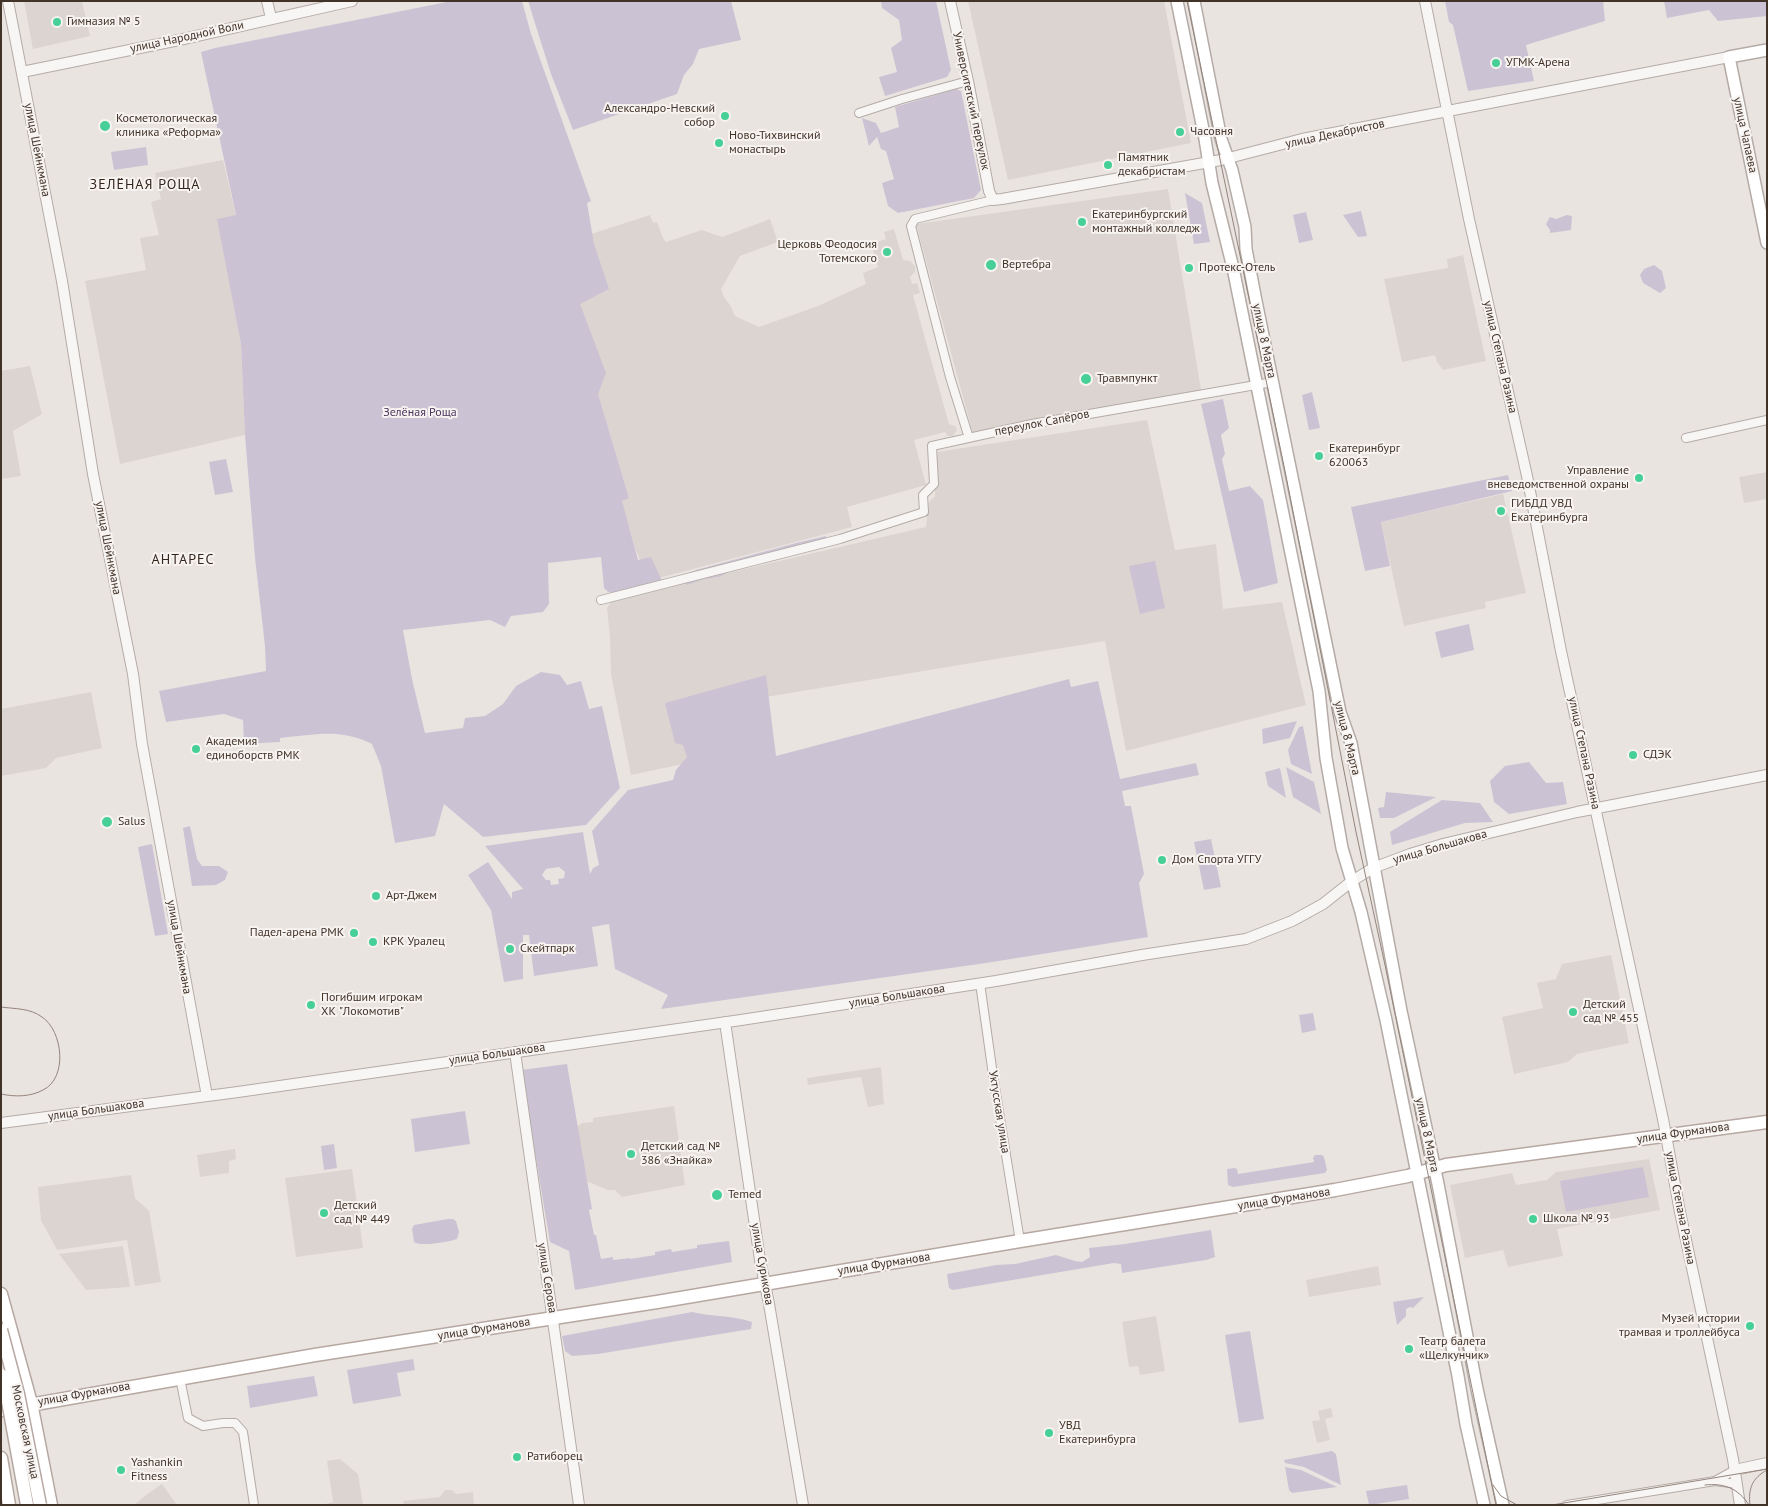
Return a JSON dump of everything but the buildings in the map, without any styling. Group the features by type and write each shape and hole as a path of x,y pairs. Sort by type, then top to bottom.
{"main road":[{"name":"улица 8 Марта","path":"1176,1 1319,691 1326,758 1342,848 1361,912 1386,1020 1464,1406 1466,1424 1484,1505"},
{"name":"улица 8 Марта","path":"1194,1 1221,139 1228,159 1244,227 1246,250 1340,712 1350,743 1477,1389 1503,1505"},
{"name":"улица Декабристов","path":"1729,57 1767,50"},
{"name":"улица Чапаева","path":"1729,57 1767,243"},
{"name":"улица Фурманова","path":"1,1410 31,1403 180,1378 553,1317 657,1302 1335,1190 1446,1165 1767,1122"},
{"path":"1,1294 31,1403 51,1505"},
{"name":"Московская улица","path":"1,1330 18,1394 40,1505"},
{"name":"Московская улица","path":"1,1376 7,1396 27,1505"},
{"path":"1,1458 9,1505"}],"street":[{"name":"улица Шейнкмана","path":"8,1 62,281 93,474 133,674 144,756 159,828 207,1096"},
{"path":"267,1 271,18"},
{"name":"улица Народной Воли","path":"22,72 179,40 352,1"},
{"name":"Университетский переулок","path":"950,1 968,81 989,191 993,200"},
{"name":"улица Степана Разина","path":"1425,1 1496,344 1527,476 1561,651 1666,1135 1680,1212 1735,1470 1740,1505"},
{"name":"улица Декабристов","path":"969,438 950,377 912,229 912,223 915,219 993,200 1228,159 1302,139 1729,57"},
{"path":"859,113 968,81"},
{"name":"переулок Сапёров","path":"601,600 840,539 924,512 923,495 934,484 932,446 1041,422 1273,382"},
{"path":"1686,438 1767,420"},
{"name":"улица Большакова","path":"1,1123 207,1096 725,1022 980,983 1246,939 1292,921 1323,904 1352,881 1374,868 1410,854 1443,844 1596,808 1767,775"},
{"name":"Уктусская улица","path":"980,983 1020,1241"},
{"name":"улица Сурикова","path":"725,1022 760,1260 803,1505"},
{"name":"улица Серова","path":"515,1052 579,1505"},
{"path":"180,1378 188,1418 203,1426 235,1423 243,1432 254,1505"},
{"path":"1715,1481 1735,1470 1767,1463"},
{"path":"1568,1505 1715,1481 1737,1484"}],"shaded area":[{"name":"Гимназия № 5","path":"24,1 82,1 90,36 33,49"},
{"path":"968,1 1164,1 1191,143 1008,180"},
{"path":"223,160 236,216 218,219 241,344 245,435 120,464 85,281 146,270 140,238 159,235 151,202 161,199 155,173"},
{"path":"1168,189 1201,390 973,434 916,224"},
{"path":"650,215 653,223 657,222 666,242 702,230 722,237 770,219 778,242 740,256 721,289 735,316 759,327 818,306 866,284 863,273 878,267 871,244 886,239 884,232 894,229 903,260 910,261 915,266 915,272 910,277 912,284 917,283 920,293 913,295 949,424 955,426 957,430 953,436 948,436 945,432 914,440 926,485 847,507 852,527 655,579 649,578 636,551 621,501 629,498 569,298 560,244"},
{"path":"1463,255 1486,361 1443,370 1437,362 1435,355 1402,362 1384,279 1448,268 1447,259"},
{"path":"30,366 42,414 13,431 21,476 1,479 1,371"},
{"path":"1147,420 1175,550 1216,544 1223,609 1282,602 1306,705 1126,751 1105,641 687,710 697,761 631,775 611,674 607,608 611,602 680,584 926,527 929,502 935,496 936,452"},
{"path":"1767,472 1767,499 1744,503 1739,477"},
{"path":"1503,494 1526,593 1485,602 1486,608 1404,626 1381,522"},
{"path":"91,692 102,748 56,758 46,768 1,776 1,709"},
{"name":"Детский сад № 455","path":"1611,955 1629,1043 1577,1054 1568,1062 1514,1074 1502,1017 1543,1008 1537,983 1556,979 1562,964"},
{"path":"881,1067 884,1104 868,1107 861,1077 808,1085 807,1078"},
{"name":"Детский сад № 386 «Знайка»","path":"674,1106 685,1185 622,1197 615,1190 608,1190 586,1181 577,1127 582,1123 593,1122 593,1118"},
{"path":"235,1149 236,1159 229,1161 229,1173 200,1177 197,1155"},
{"name":"Школа № 93","path":"1649,1159 1660,1210 1557,1229 1563,1256 1508,1267 1503,1250 1465,1258 1450,1185 1512,1173 1516,1185 1547,1180 1556,1172"},
{"name":"Детский сад № 449","path":"352,1169 363,1248 296,1257 285,1178"},
{"path":"131,1175 135,1198 149,1211 161,1282 135,1286 127,1240 57,1250 41,1220 38,1187"},
{"path":"123,1246 130,1287 86,1290 59,1254"},
{"path":"1378,1266 1381,1285 1309,1297 1306,1280"},
{"path":"1156,1316 1165,1371 1140,1375 1138,1366 1129,1367 1122,1322"},
{"path":"1331,1408 1333,1417 1325,1419 1330,1440 1317,1443 1312,1421 1320,1420 1318,1411"},
{"path":"340,1459 358,1474 363,1505 322,1505 333,1502 327,1461"},
{"path":"162,1484 177,1505 134,1505 146,1495"},
{"path":"445,1490 452,1490 456,1494 473,1492 474,1505 404,1505 403,1501 440,1497"}],"green space":[{"name":"Зелёная Роща","path":"452,1 522,1 531,34 591,201 587,203 594,244 609,289 580,304 606,373 598,394 629,498 622,501 638,560 651,557 662,581 615,593 608,592 604,588 601,557 548,563 549,604 543,612 511,616 505,627 490,620 403,630 425,733 463,728 465,718 485,716 503,704 516,686 541,672 560,675 567,685 581,681 589,709 602,706 620,788 586,825 483,837 444,804 435,836 395,843 381,766 372,744 338,734 316,734 280,738 280,742 244,744 243,720 224,714 166,722 159,691 266,671 245,435 241,344 217,219 236,215 201,52"},
{"path":"528,1 731,1 741,40 699,49 693,64 684,75 677,94 573,130 551,74"},
{"path":"881,1 936,1 951,70 947,77 885,96 879,77 897,72 891,48 902,40 899,20 882,8"},
{"name":"УГМК-Арена","path":"1445,1 1603,1 1605,21 1526,45 1534,81 1468,91 1453,25 1449,22"},
{"path":"1664,1 1767,1 1767,16 1718,21 1709,10 1667,18"},
{"path":"956,89 961,91 981,190 974,198 898,213 888,206 882,183 894,179 886,151 881,149 877,137 869,146 862,118 876,123 881,133 899,127 895,107"},
{"path":"146,147 148,165 114,170 111,152"},
{"path":"1185,193 1202,203 1210,242 1194,244"},
{"path":"1361,211 1367,236 1358,237 1343,215"},
{"path":"1306,212 1313,240 1299,243 1293,215"},
{"path":"1567,215 1572,216 1571,230 1550,233 1546,224 1550,217 1556,219"},
{"path":"1654,265 1662,271 1666,288 1660,293 1643,283 1640,275 1644,269"},
{"path":"1312,392 1320,428 1309,430 1302,395"},
{"path":"1223,399 1229,428 1221,435 1225,454 1222,459 1229,491 1250,486 1263,500 1278,583 1244,592 1201,404"},
{"path":"226,459 233,492 215,495 209,462"},
{"path":"1508,475 1512,491 1381,522 1390,566 1365,571 1351,507"},
{"path":"826,536 827,544 735,569 719,577 704,579 687,585 684,583 683,576 696,570"},
{"path":"1155,561 1165,608 1140,614 1129,566"},
{"path":"1469,624 1474,650 1441,658 1435,632"},
{"path":"766,675 776,756 1069,679 1071,687 1098,681 1120,779 1196,763 1199,775 1122,791 1125,806 1131,806 1144,874 1139,883 1148,937 986,963 661,1009 668,995 615,969 609,924 592,927 598,966 534,976 529,935 523,935 523,979 504,982 491,910 468,875 488,862 512,899 512,892 523,889 485,846 583,832 590,874 593,868 599,865 592,831 628,790 673,780 676,770 687,757 683,745 675,743 665,703","holes":["559,867 565,872 564,878 558,879 559,884 551,885 550,880 546,880 542,875 546,869"]},
{"path":"1297,721 1290,738 1263,744 1262,729"},
{"path":"1303,726 1312,774 1291,764 1288,750 1299,727"},
{"path":"1529,762 1546,783 1563,782 1567,804 1509,814 1494,802 1490,781 1505,766"},
{"path":"1286,767 1314,782 1321,814 1293,797"},
{"path":"1280,768 1286,798 1268,786 1265,772"},
{"path":"1386,792 1436,797 1394,818 1380,818 1378,808 1384,807"},
{"path":"1442,800 1480,803 1493,822 1465,823 1392,845 1390,832"},
{"path":"190,826 197,859 202,866 219,866 228,872 225,880 216,885 192,886 183,828"},
{"path":"1211,839 1221,887 1204,890 1194,842"},
{"path":"152,844 168,934 155,936 138,847"},
{"path":"1313,1013 1316,1030 1302,1033 1299,1015"},
{"path":"567,1064 592,1209 589,1210 601,1259 613,1257 613,1260 630,1259 655,1255 655,1252 671,1249 672,1252 697,1248 697,1245 729,1241 732,1262 575,1290 569,1251 550,1242 521,1070"},
{"path":"465,1111 470,1144 415,1152 411,1119"},
{"path":"334,1144 337,1168 324,1170 321,1146"},
{"path":"1315,1155 1322,1155 1324,1157 1327,1170 1325,1173 1233,1187 1228,1185 1227,1169 1237,1169 1238,1174 1314,1162 1313,1158"},
{"path":"1643,1167 1649,1197 1566,1212 1560,1181"},
{"path":"448,1219 456,1221 459,1232 457,1239 429,1244 414,1242 412,1229 414,1225"},
{"path":"1211,1230 1215,1257 1206,1260 1122,1273 1121,1264 1114,1263 953,1290 949,1288 947,1274 996,1265 1015,1264 1056,1255 1082,1262 1090,1257 1089,1248"},
{"path":"1424,1297 1413,1308 1406,1309 1406,1316 1397,1325 1393,1302"},
{"path":"692,1312 752,1322 751,1329 598,1354 572,1356 565,1351 562,1336"},
{"path":"1250,1331 1264,1419 1239,1423 1225,1335"},
{"path":"413,1359 415,1370 397,1373 401,1396 353,1404 347,1370"},
{"path":"314,1376 318,1396 250,1408 247,1386"},
{"path":"1332,1451 1336,1454 1341,1485 1304,1467 1285,1463 1284,1460"},
{"path":"1285,1467 1301,1470 1337,1487 1292,1493 1289,1490"},
{"path":"1407,1485 1409,1499 1369,1505 1366,1491"}],"tram line":[{"path":"1187,1 1285,471 1356,832 1496,1505"},
{"path":"1,1007 27,1010 42,1017 55,1033 60,1054 56,1076 51,1084 43,1090 22,1096 1,1094"},
{"path":"1552,1505 1767,1469"},
{"path":"1750,1505 1752,1485 1767,1470"},
{"path":"1493,1485 1501,1496 1517,1505"},
{"path":"1705,1485 1718,1485 1730,1488 1740,1494 1749,1505"}],"place":[{"name":"Гимназия № 5","path":"57,22"},
{"name":"УГМК-Арена","path":"1496,63"},
{"name":"Александро-Невский собор","path":"725,116"},
{"name":"Косметологическая клиника «Реформа»","path":"105,126"},
{"name":"Часовня","path":"1180,132"},
{"name":"Ново-Тихвинский монастырь","path":"719,143"},
{"name":"Памятник декабристам","path":"1108,165"},
{"name":"Екатеринбургский монтажный колледж","path":"1082,222"},
{"name":"Церковь Феодосия Тотемского","path":"887,252"},
{"name":"Вертебра","path":"991,265"},
{"name":"Протекс-Отель","path":"1189,268"},
{"name":"Травмпункт","path":"1086,379"},
{"name":"Екатеринбург 620063","path":"1319,456"},
{"name":"Управление вневедомственной охраны","path":"1639,478"},
{"name":"ГИБДД УВД Екатеринбурга","path":"1501,511"},
{"name":"Академия единоборств РМК","path":"196,749"},
{"name":"СДЭК","path":"1633,755"},
{"name":"Salus","path":"107,822"},
{"name":"Дом Спорта УГГУ","path":"1162,860"},
{"name":"Арт-Джем","path":"376,896"},
{"name":"Падел-арена РМК","path":"354,933"},
{"name":"КРК Уралец","path":"373,942"},
{"name":"Скейтпарк","path":"510,949"},
{"name":"Погибшим игрокам ХК \"Локомотив\"","path":"311,1005"},
{"name":"Детский сад № 455","path":"1573,1012"},
{"name":"Детский сад № 386 «Знайка»","path":"631,1154"},
{"name":"Temed","path":"717,1195"},
{"name":"Детский сад № 449","path":"324,1213"},
{"name":"Школа № 93","path":"1533,1219"},
{"name":"Музей истории трамвая и троллейбуса","path":"1750,1326"},
{"name":"Театр балета «Щелкунчик»","path":"1409,1349"},
{"name":"УВД Екатеринбурга","path":"1049,1433"},
{"name":"Ратиборец","path":"517,1457"},
{"name":"Yashankin Fitness","path":"121,1470"}],"district":[{"name":"ЗЕЛЁНАЯ РОЩА","path":"145,185"},
{"name":"АНТАРЕС","path":"183,560"}]}
